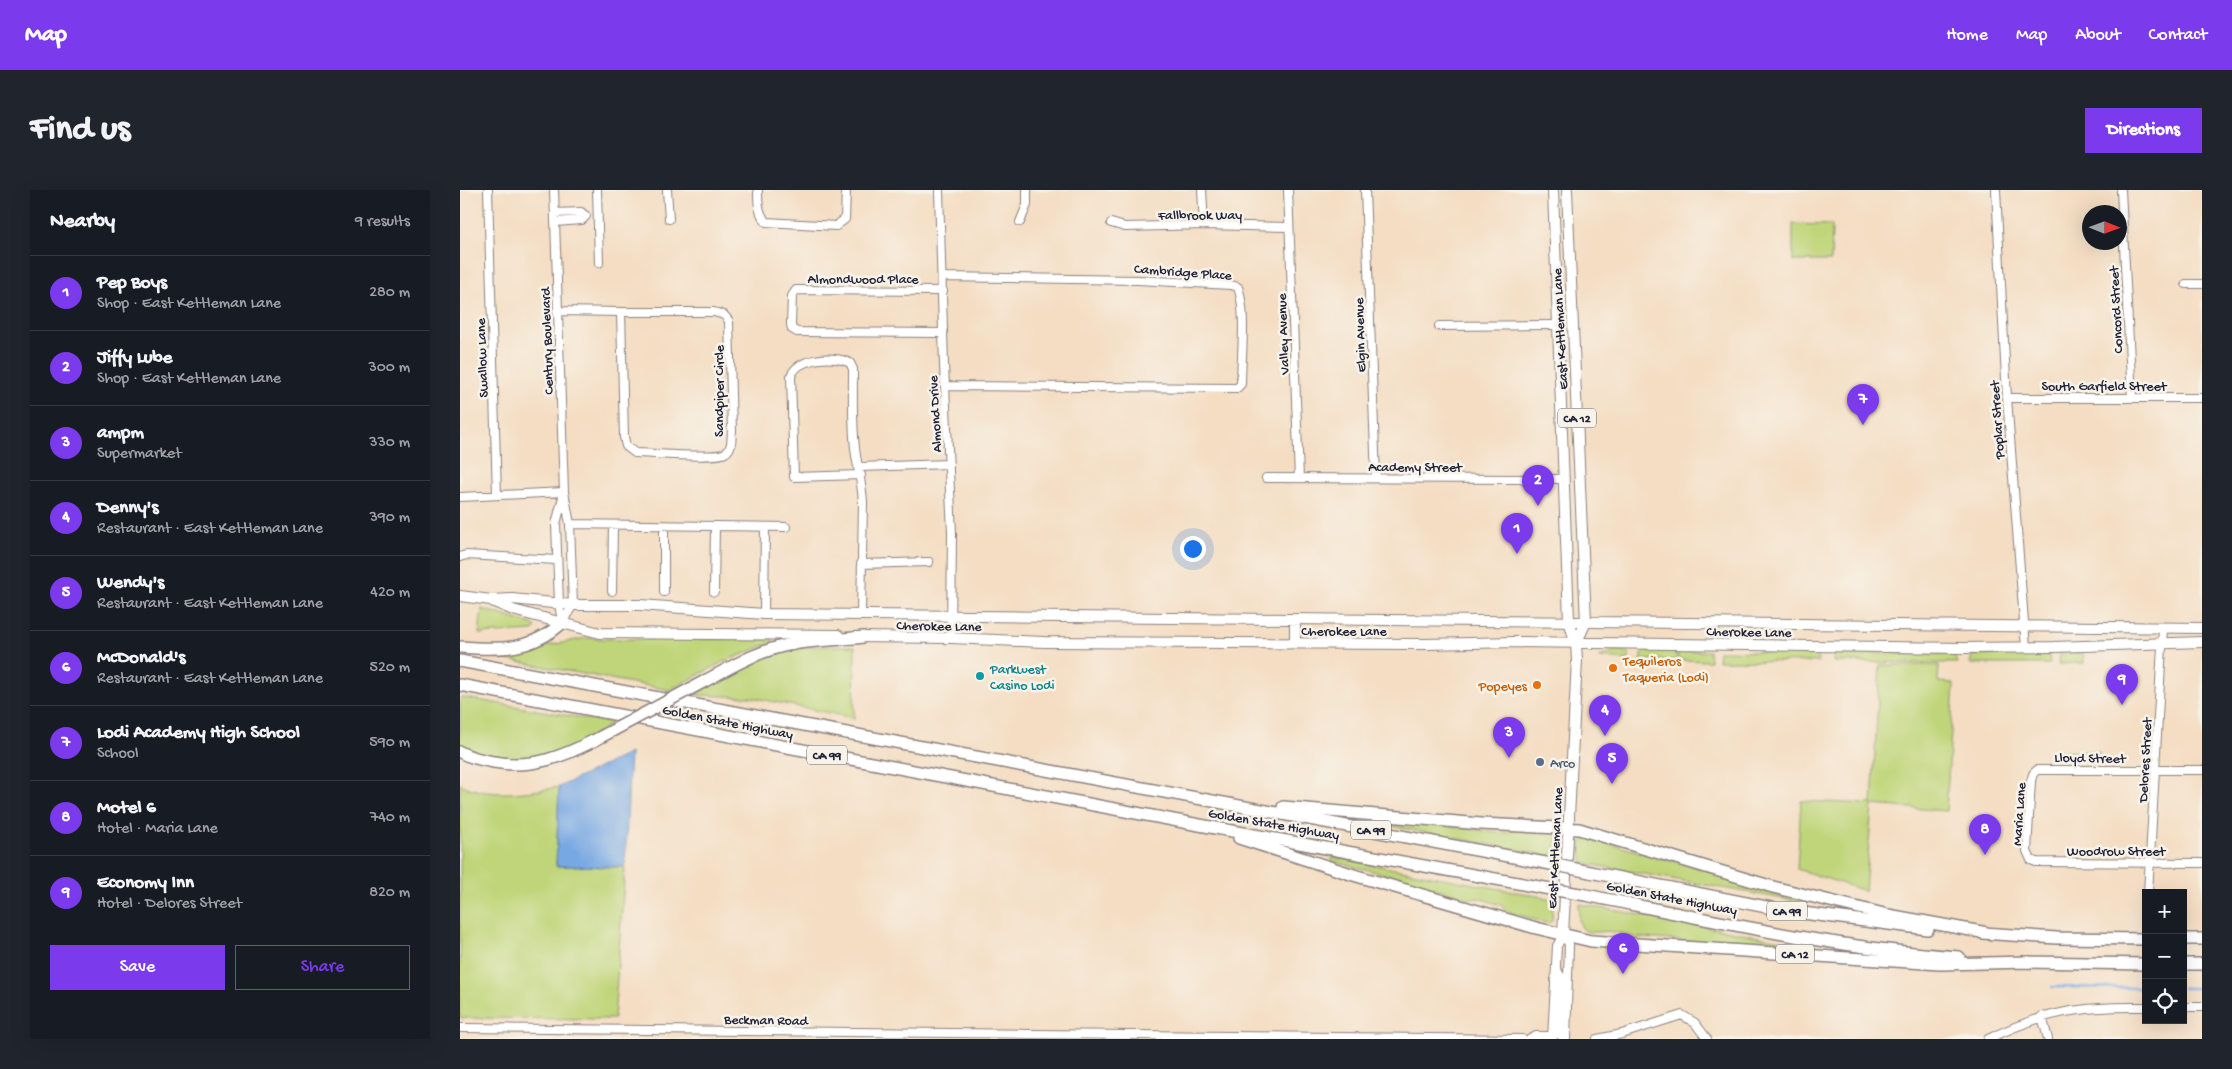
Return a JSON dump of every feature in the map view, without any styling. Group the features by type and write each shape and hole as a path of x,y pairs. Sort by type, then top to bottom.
{"highway":[{"path":"460,647 519,646 540,640 562,623"},
{"path":"460,752 484,761 508,765 527,765 559,758 736,664 776,648 802,642 863,637"},
{"name":"Golden State Highway","path":"460,661 1551,864 1787,911 1843,920 1987,933 2057,938 2142,938"},
{"name":"Golden State Highway","path":"460,685 1194,824 1586,895 1795,937 1852,946 2028,962 2142,964"},
{"path":"1190,797 1346,813 1569,828 1589,832 1773,887 1888,915 1987,933"},
{"path":"1194,824 1357,876 1563,935"},
{"name":"CA 12","path":"1563,935 1591,941 1940,964 2028,962"},
{"path":"2187,939 2202,939"},
{"path":"2187,964 2202,964"}],"main road":[{"name":"East Kettleman Lane","path":"1553,190 1570,621 1576,644 1576,686 1563,935"},
{"name":"East Kettleman Lane","path":"1567,190 1586,622 1576,644"},
{"name":"Cherokee Lane","path":"460,596 491,600 640,606 764,614 1570,621 2025,628 2202,628"},
{"name":"Cherokee Lane","path":"491,600 513,610 613,634 828,635 1021,641 2026,648 2202,642"},
{"path":"1295,643 1296,620"}],"street":[{"name":"Swallow Lane","path":"488,190 497,495"},
{"name":"Century Boulevard","path":"554,190 564,492 570,524 573,604"},
{"path":"597,190 599,263"},
{"path":"667,190 669,218"},
{"path":"758,190 761,216 766,222 836,226 845,219 847,210 846,190"},
{"name":"Almond Drive","path":"939,190 952,533 951,638"},
{"path":"1020,222 1028,205 1027,190"},
{"path":"1202,190 1204,225"},
{"name":"Valley Avenue","path":"1288,190 1299,478"},
{"name":"Elgin Avenue","path":"1365,190 1376,478"},
{"name":"Poplar Street","path":"1996,190 2007,398 2026,648"},
{"name":"Concord Street","path":"2121,190 2132,398"},
{"path":"555,213 581,212 586,216 598,216"},
{"path":"555,222 582,220 586,216"},
{"name":"Fallbrook Way","path":"1111,223 1125,227 1204,225 1289,227"},
{"name":"Cambridge Place","path":"943,277 1138,280 1231,285 1238,287 1241,296 1242,315 1241,384 1237,388 946,386"},
{"path":"2186,284 2202,284"},
{"name":"Almondwood Place","path":"943,291 796,290 792,296 791,325 792,329 797,332 943,333"},
{"name":"Sandpiper Circle","path":"557,311 714,312 724,315 729,321 732,431 731,446 726,452 713,456 635,453 629,449 624,437 621,312"},
{"path":"1439,326 1558,325"},
{"path":"860,615 863,502 861,475 855,446 852,369 850,363 844,360 812,360 798,365 793,369 791,376 794,477 861,475"},
{"name":"South Garfield Street","path":"2007,398 2202,398"},
{"path":"859,467 949,464"},
{"name":"Academy Street","path":"1266,478 1563,479"},
{"path":"460,497 564,492"},
{"name":"Century Boulevard","path":"562,623 556,524 564,492"},
{"path":"570,524 786,527"},
{"path":"612,591 613,525"},
{"path":"664,526 664,592"},
{"path":"714,592 715,527"},
{"path":"764,527 764,614"},
{"path":"460,557 466,555 557,560"},
{"path":"861,564 929,562"},
{"path":"562,623 573,604"},
{"name":"Delores Street","path":"2148,889 2157,770 2163,629"},
{"name":"Lloyd Street","path":"2037,770 2043,768 2202,770"},
{"name":"Maria Lane","path":"2031,860 2027,851 2031,781 2033,774 2037,770"},
{"name":"Woodrow Street","path":"2031,860 2036,862 2202,863"},
{"name":"East Kettleman Lane","path":"1552,1038 1557,946 1563,935 1569,944 1565,1039"},
{"path":"1556,968 1562,977 1559,1034 1565,1039"},
{"path":"1988,1039 2042,1016 2084,1009 2142,1006"},
{"path":"2187,1007 2202,1007"},
{"path":"1597,1039 1622,1034 1682,1014 1696,1023 1707,1039"},
{"path":"2042,1016 2048,1039"},
{"name":"Beckman Road","path":"460,1028 1522,1039"},
{"path":"1530,1039 1536,1036 1552,1038"}],"green space":[{"path":"1793,224 1832,225 1831,261 1793,261"},
{"path":"482,609 532,624 536,627 533,631 479,634"},
{"path":"586,638 773,639 773,642 721,663 670,690 503,659 504,652 532,649"},
{"path":"855,646 854,718 750,697 694,695 734,672 779,653 808,647"},
{"path":"1613,651 1626,651 1629,655 1629,660 1599,658"},
{"path":"1646,651 1676,651 1676,660 1641,660 1642,654"},
{"path":"1678,651 1709,651 1710,661 1678,660"},
{"path":"1719,651 1818,653 1818,662 1718,661"},
{"path":"1834,653 1954,654 1957,663 1833,662"},
{"path":"2083,653 2084,663 2058,664 2059,654"},
{"path":"2049,654 2050,664 1970,664 1972,655"},
{"path":"1880,665 1939,665 1938,682 1954,683 1946,811 1872,805 1865,891 1797,869 1801,801 1872,804"},
{"path":"460,697 612,723 587,739 545,757 530,760 500,759 485,755 460,744"},
{"path":"2055,751 2099,752 2099,758 2055,757"},
{"path":"460,784 483,792 496,793 559,787 556,866 625,867 614,1019 460,1018"},
{"path":"1369,816 1506,833 1514,829 1555,833 1557,837 1556,857 1370,822"},
{"path":"1585,838 1809,898 1807,903 1582,863 1581,843"},
{"path":"1332,857 1553,899 1552,922 1546,923 1506,911 1501,905 1479,898 1471,899 1389,875 1331,861"},
{"path":"1579,904 1851,951 1851,953 1629,937 1609,931 1586,931 1579,919"}],"water":[{"path":"630,753 625,867 556,866 559,787"}],"waterway":[{"path":"2052,987 2142,988"},
{"path":"2187,988 2202,988"}],"place":[{"name":"Lodi Academy High School","path":"1863,425"},
{"name":"Jiffy Lube","path":"1538,506"},
{"name":"Pep Boys","path":"1517,554"},
{"name":"Tequileros Taqueria (Lodi)","path":"1613,668"},
{"name":"Parkwest Casino Lodi","path":"980,676"},
{"name":"Popeyes","path":"1537,685"},
{"name":"Economy Inn","path":"2122,705"},
{"name":"Denny's","path":"1605,736"},
{"name":"ampm","path":"1509,758"},
{"name":"Arco","path":"1540,762"},
{"name":"Wendy's","path":"1612,784"},
{"name":"Motel 6","path":"1985,855"},
{"name":"McDonald's","path":"1623,974"}]}
